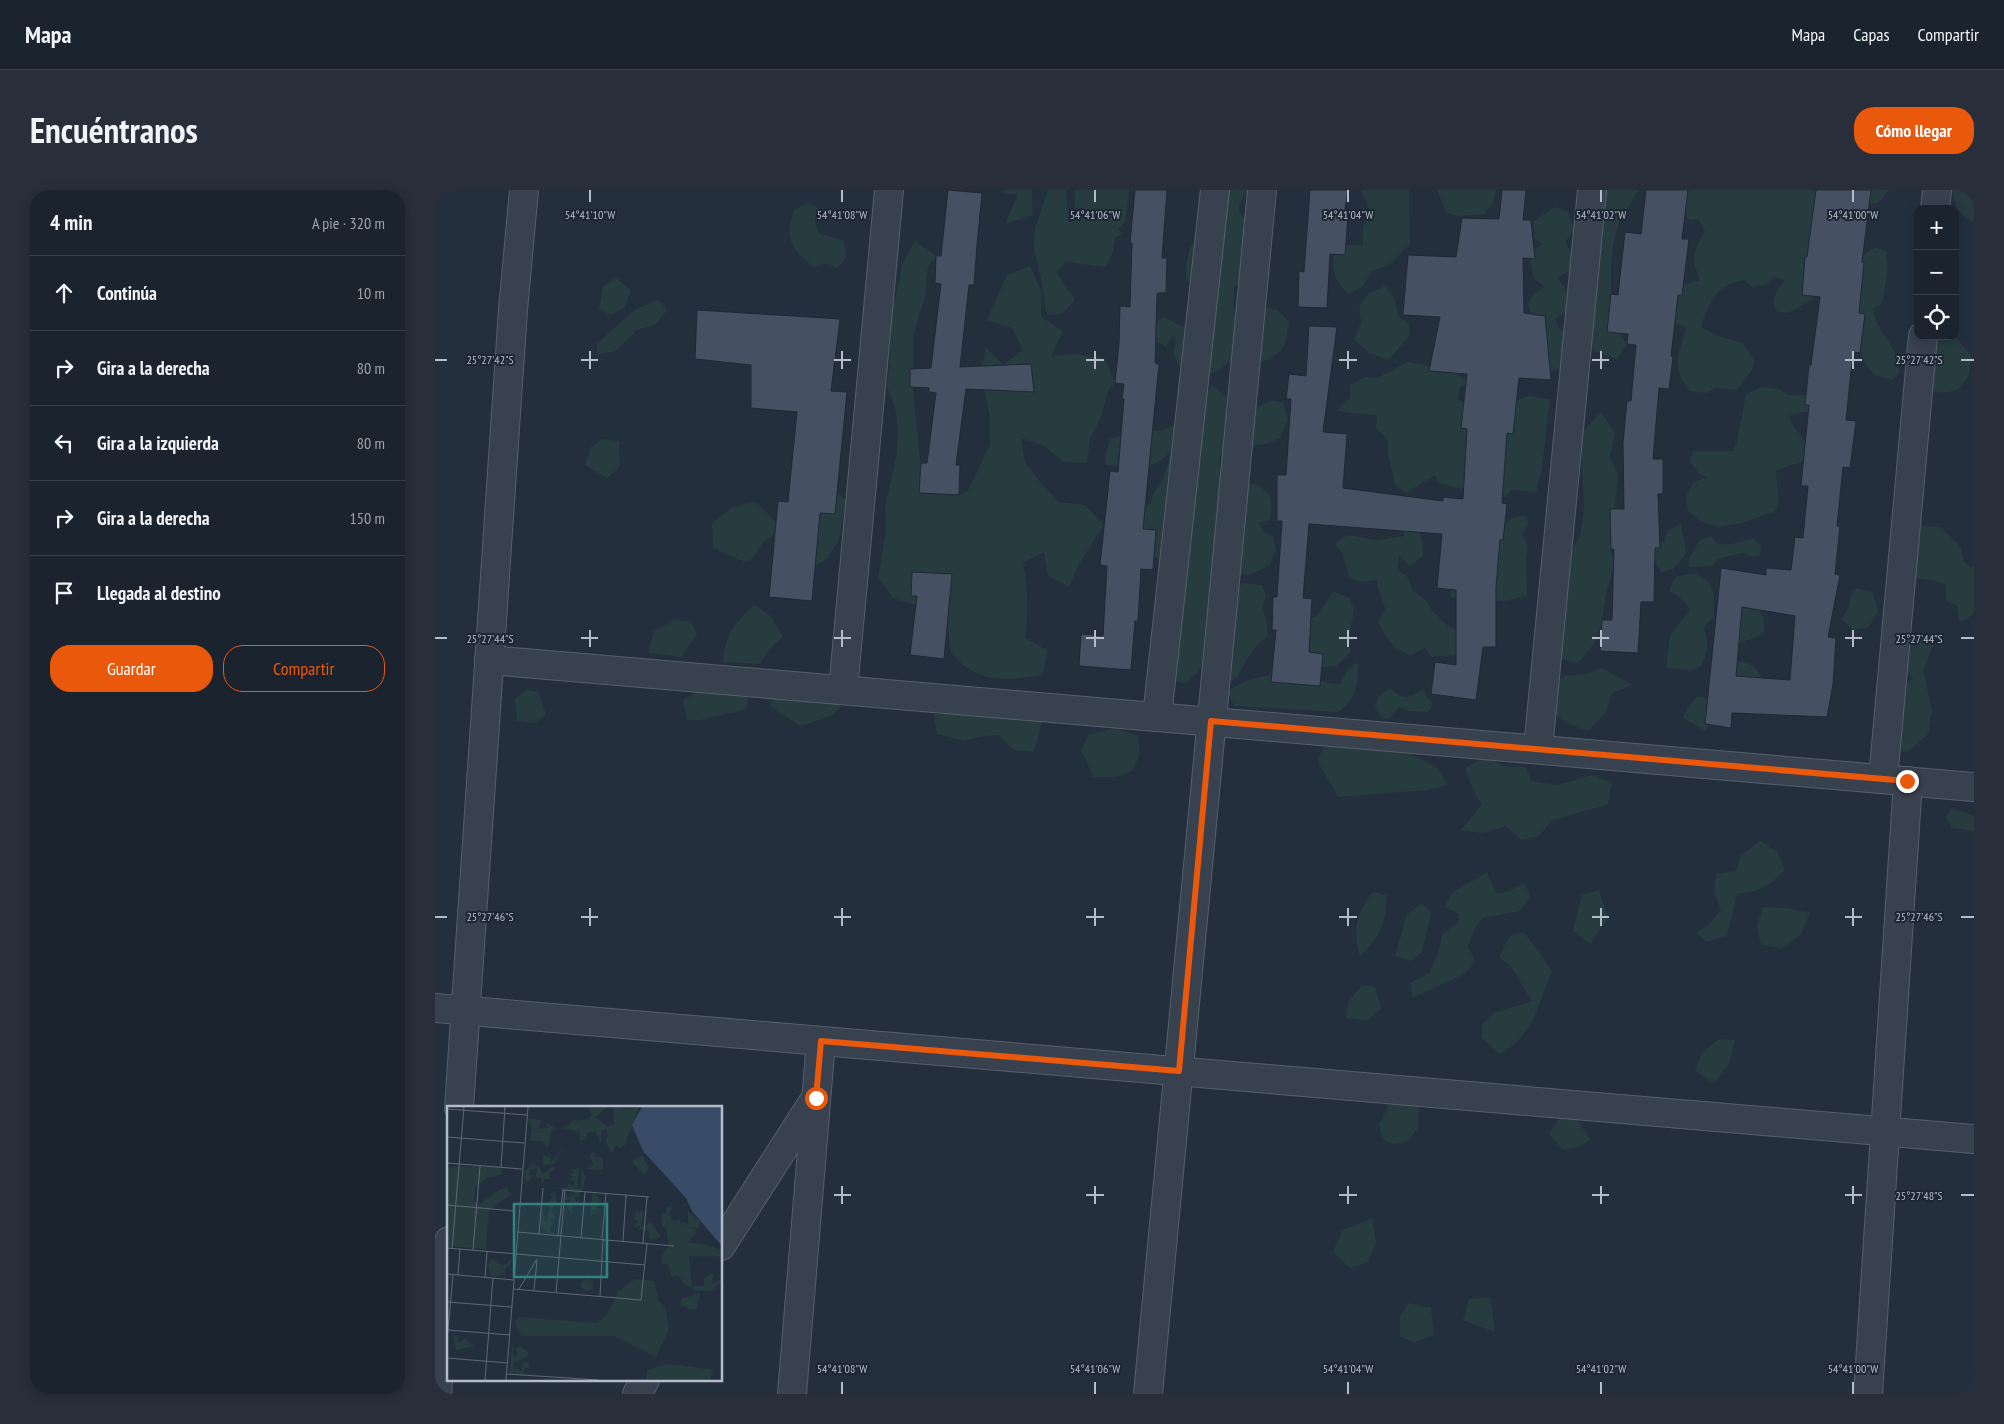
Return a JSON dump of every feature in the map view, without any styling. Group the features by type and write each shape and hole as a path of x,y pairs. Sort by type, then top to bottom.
{"street":[{"path":"459,1106 512,319 523,190"},
{"path":"843,690 889,190"},
{"path":"1157,717 1215,190"},
{"path":"1148,1394 1262,190"},
{"path":"1538,750 1592,190"},
{"path":"1935,205 1937,190"},
{"path":"1868,1394 1885,1131 1895,780 1923,340"},
{"path":"489,660 1974,787"},
{"path":"435,1008 1974,1139"},
{"path":"792,1394 821,1041"},
{"path":"723,1243 816,1098"},
{"path":"437,1394 447,1266"},
{"path":"637,1394 644,1382"}],"green space":[{"path":"1003,190 1032,190 1033,215 1005,224 1018,194 1005,194"},
{"path":"1048,190 1066,190 1069,223 1081,217 1102,214 1108,219 1110,215 1100,209 1087,213 1075,207 1075,190 1129,190 1125,222 1118,229 1123,233 1115,238 1113,252 1106,267 1066,262 1056,272 1075,300 1062,314 1047,315 1034,248 1035,228"},
{"path":"1208,190 1247,190 1238,208 1244,219 1264,239 1261,265 1234,287 1234,314 1239,326 1261,307 1278,310 1289,322 1284,345 1279,352 1259,363 1237,356 1221,369 1204,374 1178,365 1173,352 1177,340 1172,336 1166,346 1151,339 1151,326 1163,317 1182,326 1203,330 1214,314 1217,303 1202,298 1186,279 1186,265 1190,247 1206,229"},
{"path":"1361,190 1409,190 1410,244 1390,264 1372,271 1362,287 1349,294 1339,283 1334,272 1334,245 1363,245 1363,227 1371,213"},
{"path":"1437,190 1497,190 1492,204 1484,214 1459,216 1447,213"},
{"path":"1602,190 1639,190 1620,219 1613,244 1611,322 1627,344 1617,359 1594,351 1584,330"},
{"path":"1674,190 1834,190 1817,242 1807,252 1813,275 1812,300 1788,313 1777,312 1773,301 1785,280 1774,277 1764,285 1752,287 1744,280 1735,282 1715,296 1707,310 1701,327 1715,335 1743,343 1755,362 1752,370 1737,390 1716,388 1706,393 1690,391 1680,375 1678,368 1679,353 1686,328 1669,320 1679,285 1699,281 1694,257 1698,244 1705,232 1699,219 1691,220 1677,213"},
{"path":"1848,190 1889,190 1878,203 1861,204"},
{"path":"1953,190 1974,190 1974,221 1961,214 1959,205 1956,205"},
{"path":"808,203 820,209 815,220 818,233 844,241 846,258 837,268 826,264 814,267 795,249 790,235 791,220 794,210"},
{"path":"1555,207 1568,212 1575,230 1565,242 1572,254 1571,269 1557,278 1564,286 1570,303 1567,311 1555,319 1558,327 1568,336 1568,363 1556,370 1545,370 1534,319 1528,305 1533,294 1545,287 1534,279 1530,258 1533,250 1543,244 1534,238 1534,221"},
{"path":"915,241 936,256 928,267 925,295 913,337 913,389 921,469 959,495 968,491 990,445 990,418 981,371 986,347 1003,365 1023,350 1012,328 987,320 1007,275 1030,266 1041,290 1041,317 1063,331 1051,356 1076,354 1105,359 1115,383 1108,390 1101,417 1090,439 1087,463 1063,462 1044,446 1021,438 1025,462 1058,502 1085,505 1104,525 1079,564 1069,587 1048,576 1044,552 1023,563 1027,600 1025,638 1048,650 1042,675 1004,679 986,676 969,669 951,653 948,628 942,613 893,598 878,577 886,531 885,506 896,459 898,435 896,411 887,387 890,362 891,313 902,264"},
{"path":"1875,248 1886,251 1888,269 1882,304 1873,309 1877,323 1897,356 1899,373 1893,380 1874,374 1867,365 1862,353 1859,338 1856,303 1857,259"},
{"path":"616,278 631,290 625,307 611,315 599,309 603,287"},
{"path":"1385,286 1394,297 1398,316 1409,323 1409,336 1389,360 1369,353 1354,339 1361,323 1359,306 1369,293"},
{"path":"658,300 667,310 656,324 637,330 616,351 597,355 597,344 636,309"},
{"path":"1935,340 1959,340 1971,356 1968,376 1956,390 1949,392 1931,391 1905,385 1906,360"},
{"path":"1408,362 1425,365 1434,372 1449,371 1474,383 1460,387 1458,399 1469,405 1511,403 1528,396 1550,399 1542,469 1536,492 1512,490 1505,497 1447,486 1439,483 1435,475 1406,493 1395,484 1388,456 1388,440 1376,428 1377,415 1348,413 1337,410 1350,398 1350,385 1365,377 1377,378"},
{"path":"1212,384 1228,399 1225,407 1232,418 1250,412 1271,400 1283,403 1288,419 1280,438 1267,444 1227,448 1219,458 1219,469 1228,478 1257,485 1270,494 1272,509 1269,521 1259,522 1264,533 1273,537 1276,550 1270,564 1261,570 1246,575 1235,573 1237,599 1241,583 1262,585 1266,596 1262,610 1266,618 1268,635 1250,655 1237,678 1223,682 1205,657 1200,669 1186,683 1172,681 1152,651 1152,622 1173,603 1160,572 1159,559 1147,552 1136,515 1151,503 1153,494 1161,482 1168,464 1170,452 1161,460 1141,467 1106,465 1105,457 1110,439 1133,432 1162,430 1191,417 1206,397"},
{"path":"1762,387 1781,390 1787,395 1821,395 1820,412 1800,412 1789,416 1790,421 1807,444 1802,462 1776,470 1779,504 1775,511 1742,523 1718,527 1701,521 1688,511 1686,497 1693,483 1707,477 1700,474 1690,462 1693,451 1732,451 1737,442 1746,394"},
{"path":"1601,412 1615,433 1610,457 1618,475 1611,549 1614,565 1606,594 1602,620 1594,644 1578,663 1554,657 1555,581 1580,536 1584,509 1581,434"},
{"path":"603,439 619,441 620,467 607,478 585,465 591,447"},
{"path":"823,486 846,499 839,539 828,558 806,572"},
{"path":"756,502 782,528 763,542 752,559 744,562 713,548 712,523 733,507"},
{"path":"1403,514 1419,532 1423,556 1410,566 1399,556 1397,570 1407,576 1413,591 1426,600 1431,610 1448,626 1461,631 1464,655 1432,657 1425,648 1410,655 1394,646 1378,622 1386,610 1377,580 1361,582 1350,577 1342,553 1335,544 1347,535 1377,540 1404,536"},
{"path":"1524,515 1529,522 1522,534 1528,546 1526,559 1527,595 1489,603 1469,602 1450,597 1452,584 1495,530 1513,518"},
{"path":"1681,524 1686,553 1674,569 1661,572 1653,558 1650,543 1664,542 1667,531"},
{"path":"1919,526 1941,527 1961,548 1964,561 1971,568 1974,564 1974,612 1970,617 1959,622 1957,605 1946,601 1946,585 1932,580 1915,578 1908,563"},
{"path":"1712,536 1717,543 1722,544 1753,539 1761,546 1760,555 1753,557 1742,553 1717,559 1713,566 1689,567 1688,560 1700,540"},
{"path":"1693,573 1708,580 1713,591 1714,617 1704,627 1707,637 1705,656 1701,666 1692,670 1666,668 1670,635 1690,610 1683,600 1669,590 1676,577"},
{"path":"1857,588 1873,593 1878,612 1868,627 1853,630 1841,619 1845,615 1852,595"},
{"path":"1334,592 1350,598 1354,610 1348,641 1351,652 1336,666 1308,668 1301,624 1317,615"},
{"path":"1754,603 1764,618 1764,633 1735,646 1726,606"},
{"path":"754,605 770,615 783,637 768,651 760,664 723,662 728,636 741,618"},
{"path":"674,620 691,622 697,634 681,657 648,653 654,631"},
{"path":"1920,635 1934,644 1923,670 1932,710 1928,734 1909,751 1893,753 1902,686 1913,679 1902,662 1909,637"},
{"path":"1740,661 1754,666 1761,676 1758,691 1747,695 1727,664"},
{"path":"1358,662 1357,684 1353,697 1338,712 1234,706 1228,692 1236,686 1255,678 1286,674 1340,684 1348,669"},
{"path":"1602,668 1633,685 1612,693 1606,713 1588,731 1560,718 1551,702 1553,685 1564,676 1587,674"},
{"path":"705,688 748,696 747,709 701,720 687,720 683,700"},
{"path":"1389,688 1405,697 1413,695 1422,689 1433,705 1428,712 1409,711 1399,707 1390,718 1382,718 1375,707 1378,697"},
{"path":"526,690 538,692 546,714 536,723 517,721 515,699"},
{"path":"1698,696 1706,698 1715,711 1706,731 1683,718 1689,706"},
{"path":"774,699 797,702 827,699 841,706 833,715 801,726 769,706"},
{"path":"934,714 969,714 1042,721 1034,752 1014,750 999,735 984,736 965,741 937,734"},
{"path":"1115,728 1138,736 1140,752 1133,771 1116,777 1094,777 1081,750 1088,735"},
{"path":"1379,744 1402,750 1436,767 1448,785 1427,790 1338,797 1318,761 1324,745"},
{"path":"1485,757 1503,766 1526,767 1531,781 1557,785 1593,775 1612,783 1608,804 1551,821 1539,836 1521,840 1506,826 1482,833 1461,830 1482,805 1474,792 1465,768"},
{"path":"1951,808 1974,816 1974,831 1952,828 1946,817"},
{"path":"1760,841 1777,851 1785,870 1764,887 1737,894 1727,935 1707,942 1696,933 1706,927 1721,910 1714,892 1716,874 1736,871 1741,856"},
{"path":"1487,873 1496,893 1506,892 1525,884 1530,896 1520,911 1483,918 1475,928 1468,947 1475,961 1466,973 1413,998 1410,983 1429,973 1439,951 1442,934 1458,923 1459,914 1445,907 1452,892"},
{"path":"1599,890 1608,918 1590,943 1573,931 1582,895"},
{"path":"1373,892 1386,895 1385,913 1377,937 1360,956 1356,938 1357,922 1363,907"},
{"path":"1422,903 1431,912 1422,952 1410,961 1395,956 1407,915"},
{"path":"1763,907 1786,908 1810,913 1801,935 1781,948 1761,945 1757,925"},
{"path":"1524,932 1552,971 1527,1029 1520,1039 1499,1054 1482,1038 1482,1024 1494,1013 1532,1001 1510,965 1499,957 1510,936"},
{"path":"1364,985 1375,987 1381,1009 1367,1021 1346,1018 1347,1007 1351,999"},
{"path":"1719,1039 1735,1040 1729,1064 1714,1083 1695,1071 1702,1053"},
{"path":"1406,1097 1419,1106 1418,1128 1407,1142 1393,1144 1382,1138 1379,1125 1388,1106"},
{"path":"1560,1117 1577,1119 1590,1140 1577,1147 1563,1150 1549,1134"},
{"path":"1372,1218 1376,1242 1368,1262 1350,1268 1333,1252 1343,1230"},
{"path":"1490,1297 1495,1332 1463,1320 1469,1299"},
{"path":"1408,1303 1431,1308 1434,1335 1414,1342 1400,1337 1400,1316"}],"building":[{"path":"948,190 982,193 974,285 969,285 960,367 1031,364 1034,392 966,389 956,465 960,465 959,495 919,493 921,463 927,463 936,393 929,392 929,388 910,387 910,369 931,368 941,284 935,283 936,256 941,256"},
{"path":"1135,190 1167,190 1162,258 1167,258 1166,293 1157,293 1155,363 1159,364 1143,529 1156,530 1153,570 1141,569 1138,621 1135,621 1131,670 1079,666 1081,634 1103,636 1107,566 1100,565 1110,471 1118,472 1124,384 1115,383 1120,306 1130,307 1132,243 1130,243"},
{"path":"1310,190 1348,190 1344,216 1348,216 1345,255 1330,254 1327,308 1298,307 1299,271 1304,272"},
{"path":"1502,190 1526,190 1523,220 1531,220 1535,259 1523,258 1524,313 1545,316 1551,380 1519,378 1513,434 1507,433 1502,503 1507,504 1503,540 1500,540 1496,587 1496,647 1483,647 1476,700 1431,694 1435,662 1456,665 1456,590 1437,588 1442,534 1309,524 1303,598 1312,599 1309,652 1323,654 1320,686 1271,682 1276,630 1272,630 1273,597 1277,597 1282,521 1277,521 1277,475 1286,475 1291,399 1286,399 1289,374 1306,376 1309,326 1337,327 1323,432 1347,434 1343,488 1443,501 1443,497 1463,499 1467,429 1461,428 1467,374 1429,371 1440,317 1403,315 1408,255 1456,257 1462,218 1499,219"},
{"path":"1646,190 1688,190 1682,239 1689,239 1682,295 1678,295 1669,389 1659,388 1653,459 1663,459 1663,494 1658,494 1660,548 1655,548 1654,602 1641,602 1638,653 1600,651 1602,620 1612,620 1614,549 1611,549 1610,509 1624,509 1623,443 1627,401 1631,401 1636,345 1627,344 1628,334 1607,332 1611,294 1618,295 1625,232 1641,234"},
{"path":"1816,190 1871,190 1862,262 1864,262 1859,313 1865,314 1860,353 1853,352 1846,420 1856,421 1850,468 1843,467 1837,526 1840,526 1835,574 1840,575 1828,637 1836,638 1833,684 1827,717 1732,713 1731,728 1705,724 1721,568 1766,575 1766,568 1791,570 1795,537 1803,538 1808,486 1801,486 1809,405 1805,405 1809,365 1811,365 1820,297 1802,295 1805,257 1807,257","holes":["1742,607 1795,616 1790,680 1736,676"]},
{"path":"697,310 840,319 831,391 847,392 835,514 820,513 812,601 769,597 778,501 788,502 797,412 751,408 751,365 695,359"},
{"path":"912,572 952,574 944,659 910,655 917,596 911,596"}],"route":[{"path":"816,1098 821,1041 1179,1071 1211,721 1907,781"}]}
